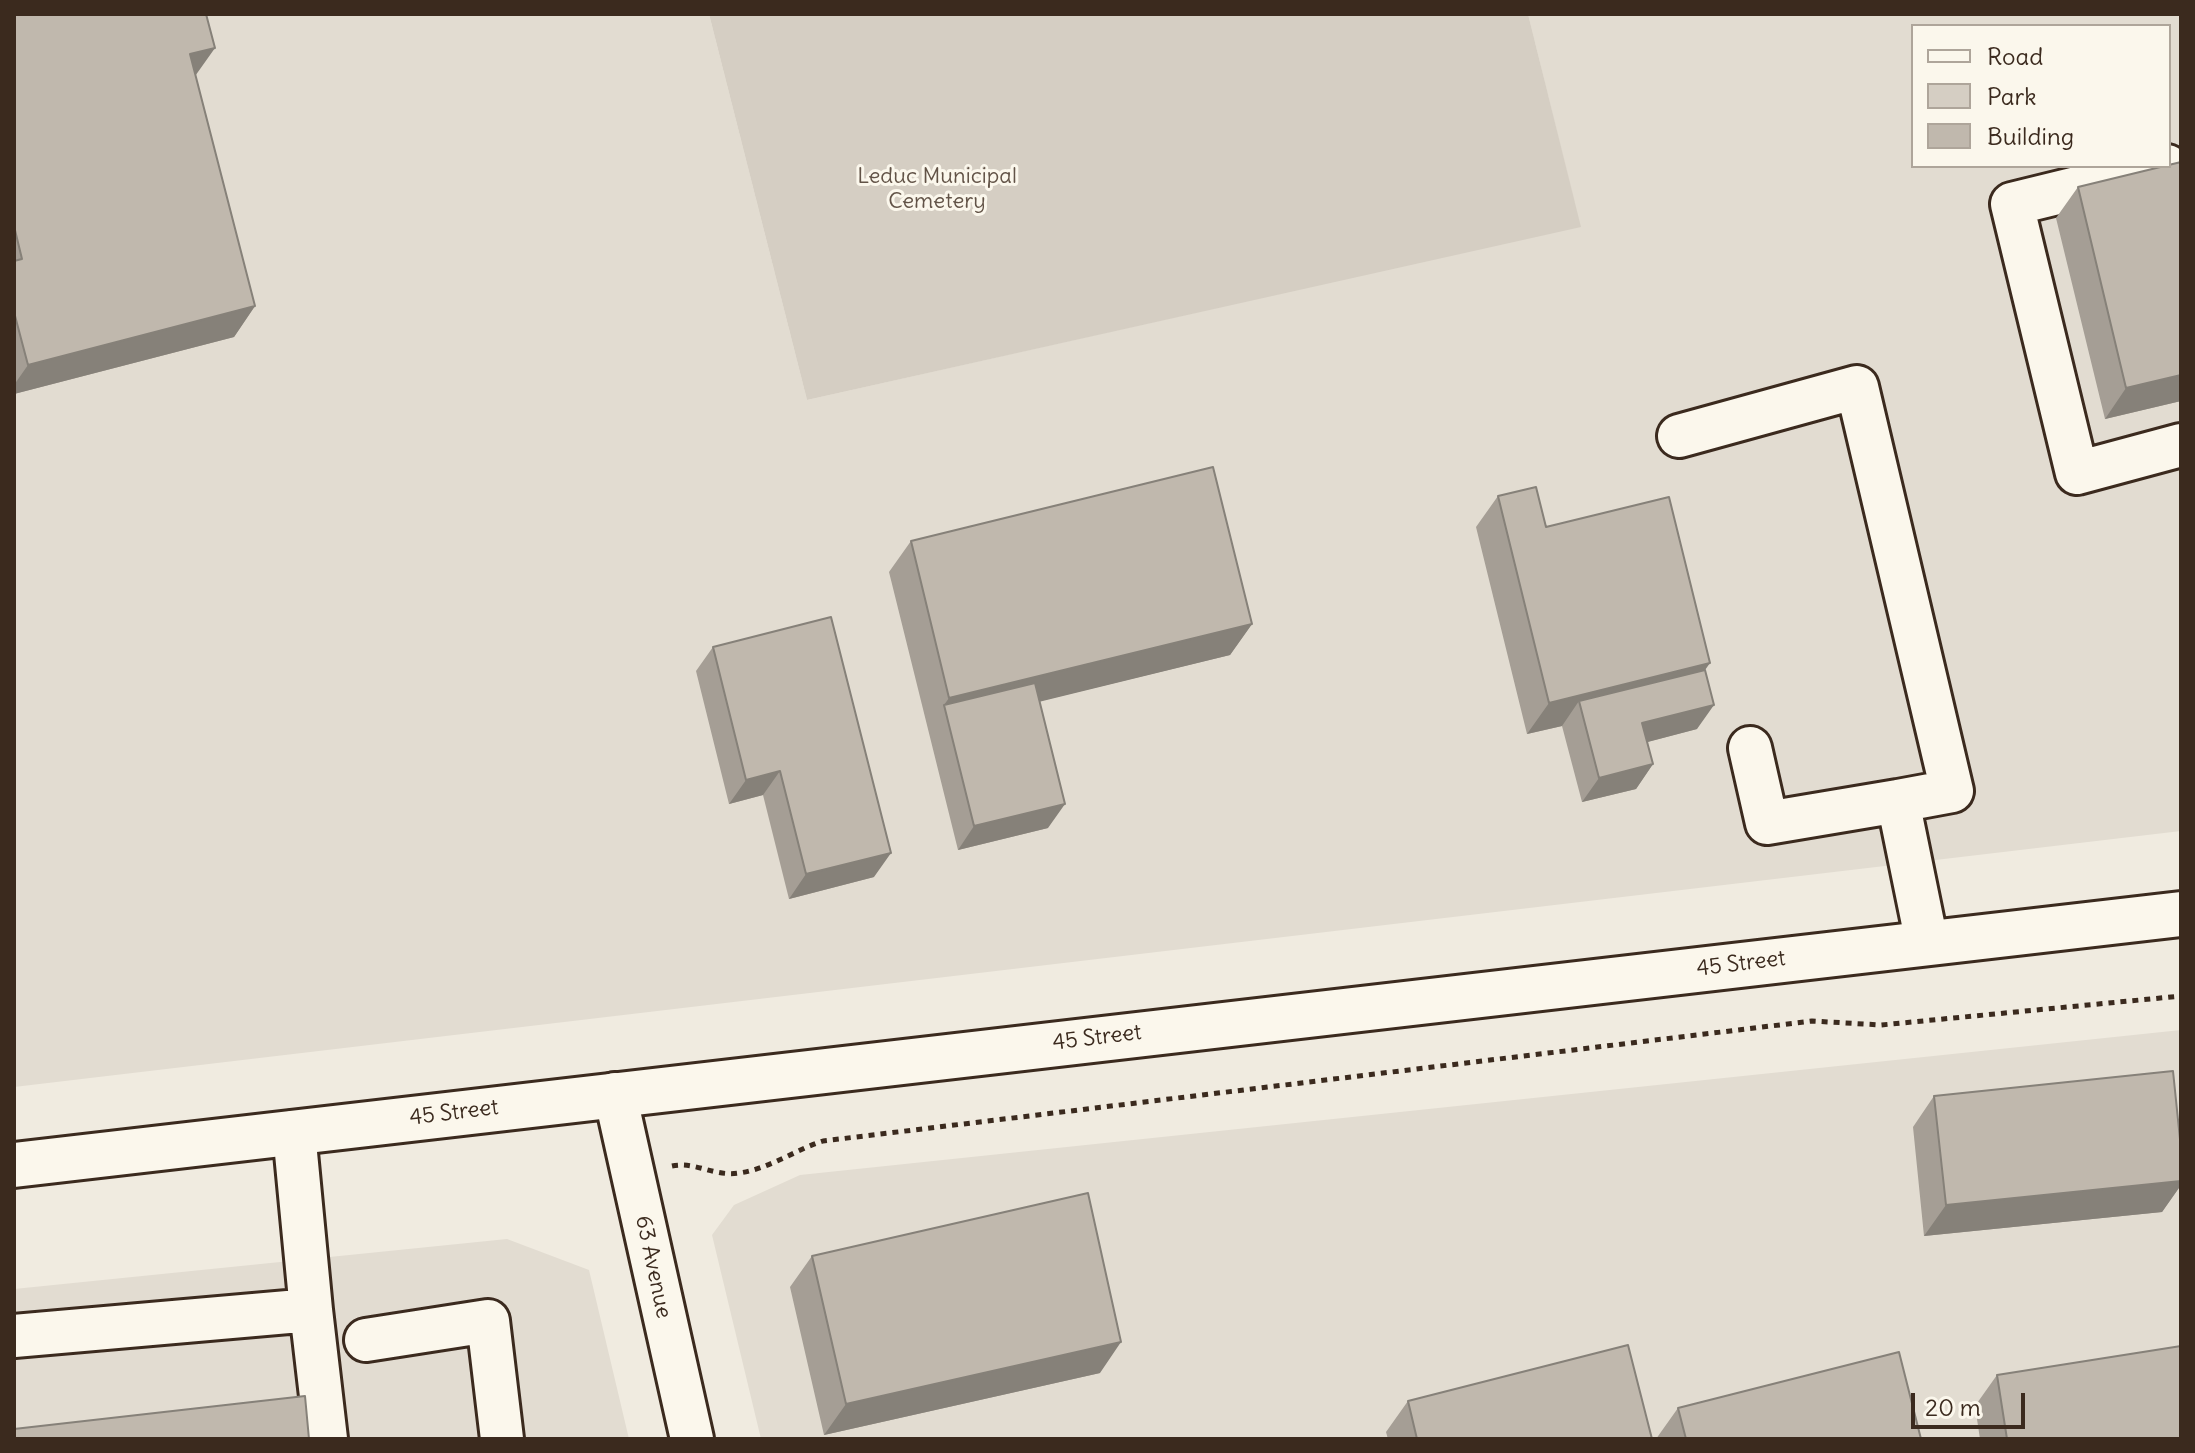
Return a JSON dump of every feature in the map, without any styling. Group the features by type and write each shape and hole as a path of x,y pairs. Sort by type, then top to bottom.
{"main road":[{"name":"45 Street","path":"14,1165 2181,914"}],"street":[{"path":"2160,168 2012,204 2077,473 2181,445"},
{"path":"1679,436 1857,387 1952,791 1767,823 1750,748"},
{"path":"1898,801 1927,943"},
{"name":"63 Avenue","path":"615,1094 692,1439"},
{"path":"294,1132 326,1439"},
{"path":"14,1336 311,1310"},
{"path":"366,1340 488,1321 502,1439"}],"path":[{"path":"633,1175 687,1163 718,1174 739,1173 823,1141 1812,1021 1881,1025 2181,996"}],"shaded area":[{"path":"14,14 709,14 807,400 1580,226 1528,14 2181,14 2181,831 14,1087"},
{"path":"2181,1030 2181,1439 761,1439 712,1235 734,1205 800,1175"},
{"path":"507,1239 589,1270 629,1439 14,1439 14,1289"}],"green space":[{"name":"Leduc Municipal Cemetery","path":"709,14 1528,14 1581,227 807,400"}],"building":[{"path":"14,14 206,14 215,48 190,54 255,306 28,365 14,312 14,261 22,259 14,226"},
{"path":"2181,162 2181,375 2126,388 2078,187 2156,168 2171,168 2171,164"},
{"path":"1213,467 1252,624 949,698 911,541"},
{"path":"1536,487 1546,527 1669,497 1710,663 1549,703 1498,496"},
{"path":"831,617 891,853 806,874 780,771 746,780 713,647"},
{"path":"1705,670 1714,705 1642,723 1653,764 1599,778 1579,701"},
{"path":"1035,683 1065,804 974,826 944,705"},
{"path":"2173,1071 2181,1181 1946,1205 1934,1096"},
{"path":"1088,1193 1121,1342 846,1404 812,1256"},
{"path":"1628,1345 1652,1439 1417,1439 1408,1401"},
{"path":"2181,1346 2181,1439 2007,1439 1997,1375"},
{"path":"1899,1352 1921,1439 1686,1439 1678,1408"},
{"path":"305,1396 309,1439 14,1439 14,1429"}]}
